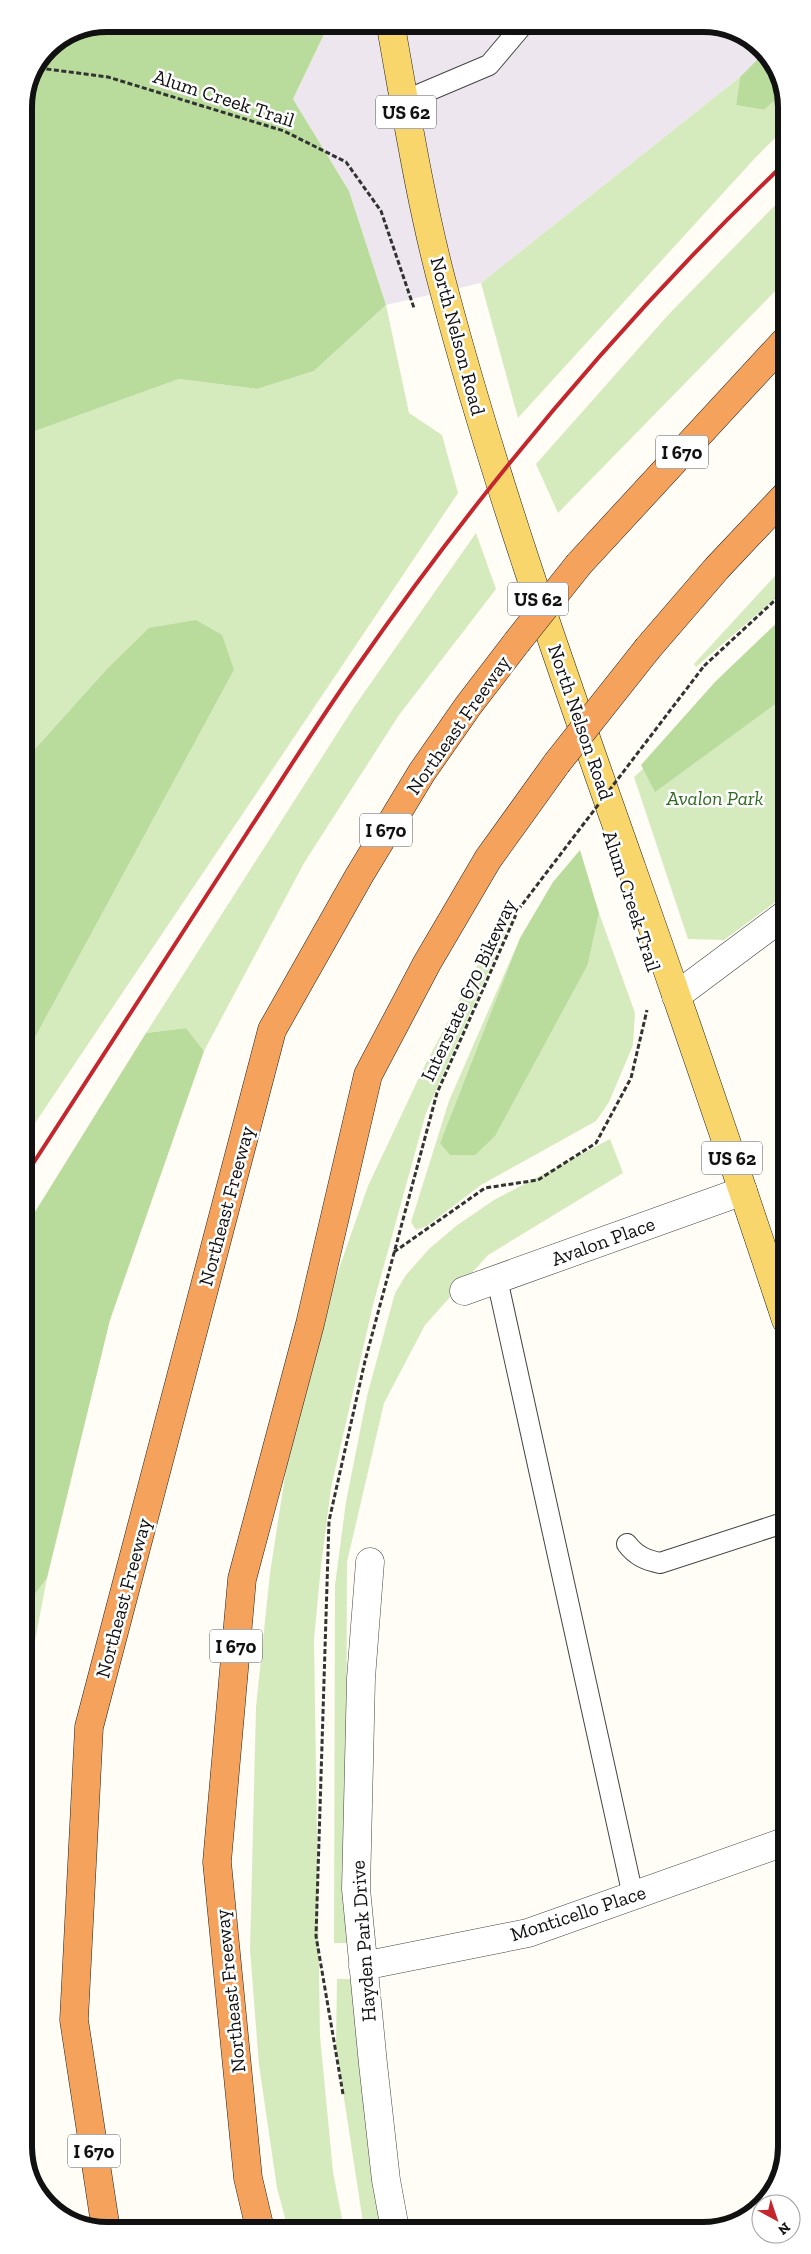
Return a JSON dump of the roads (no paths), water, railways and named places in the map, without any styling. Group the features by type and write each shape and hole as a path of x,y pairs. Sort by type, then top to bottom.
{"highway":[{"name":"Northeast Freeway","path":"105,2221 74,2020 89,1727 272,1030 358,876 422,772 468,706 579,564 778,349"},
{"name":"Northeast Freeway","path":"258,2221 248,2178 217,1862 242,1579 310,1324 368,1074 427,964 488,859 557,763 648,648 717,568 778,503"},
{"path":"82,2072 88,2219"}],"main road":[{"name":"North Nelson Road","path":"392,33 422,196 444,293 497,475 586,742 676,996 778,1296"}],"street":[{"path":"676,996 778,920"},
{"name":"Avalon Place","path":"464,1291 743,1191"},
{"name":"Hayden Park Drive","path":"370,1562 362,1678 356,1889 385,2170 394,2221"},
{"name":"Monticello Place","path":"363,1966 528,1933 778,1844"}],"lane":[{"path":"404,101 489,65 516,33"},
{"path":"497,1279 633,1896"},
{"path":"627,1544 632,1551 646,1560 660,1563 778,1525"}],"railway":[{"path":"33,1164 328,709 454,534 505,469 612,343 668,281 778,170"}],"park label":[{"name":"Avalon Park","path":"715,798"}]}
